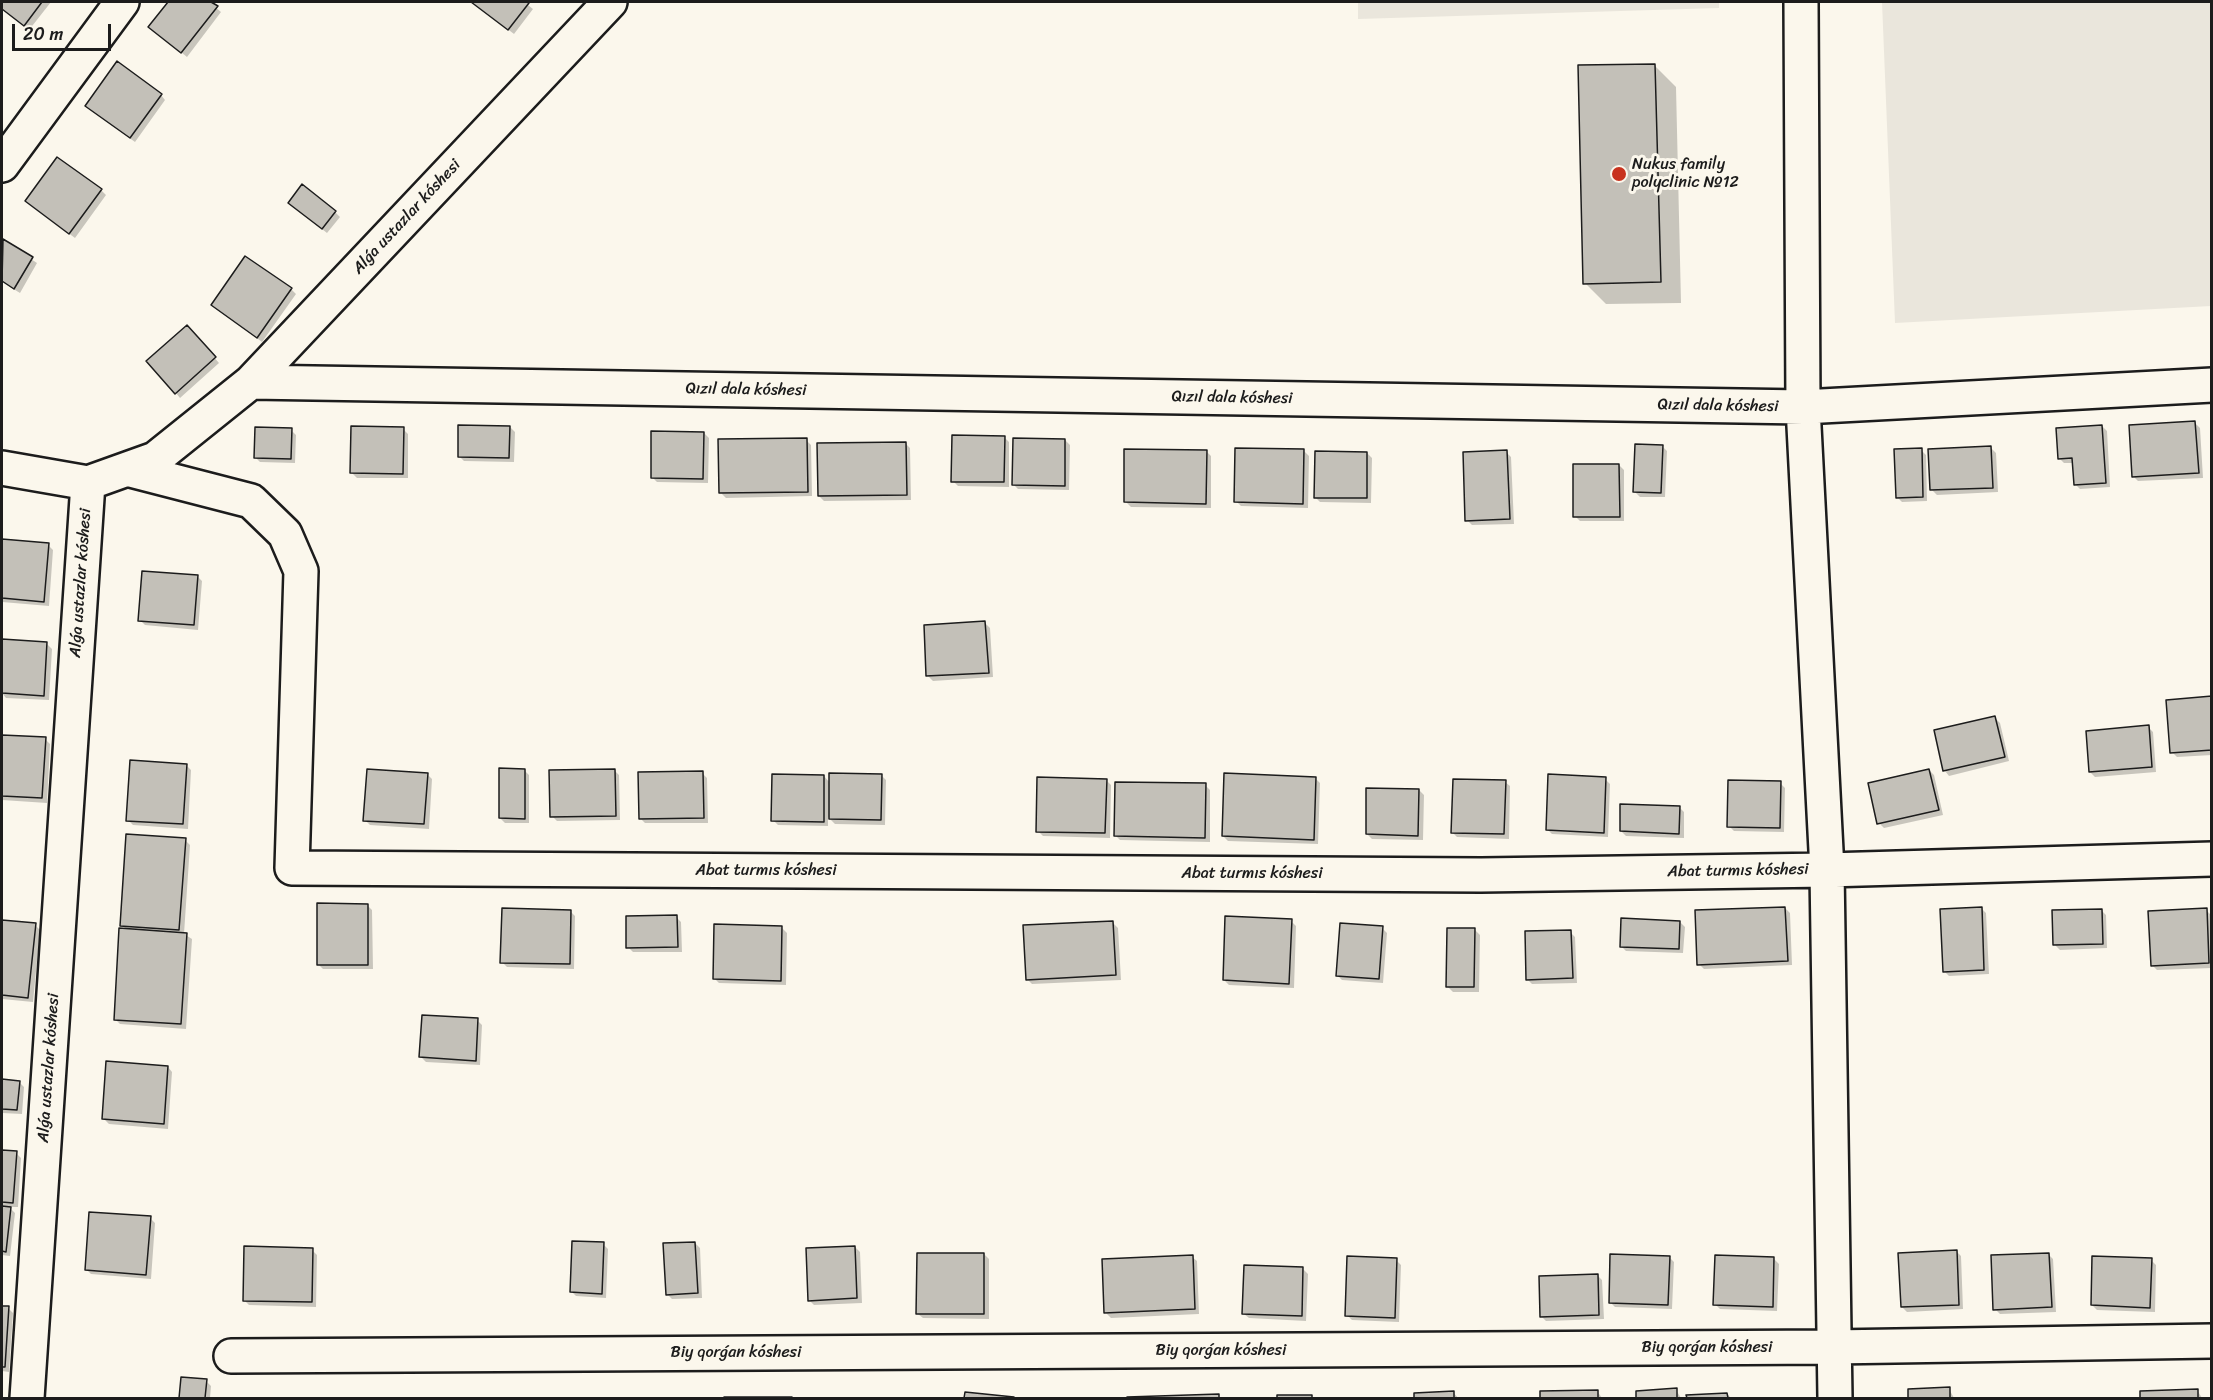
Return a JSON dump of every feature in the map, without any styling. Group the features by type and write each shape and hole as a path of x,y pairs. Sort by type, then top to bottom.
{"street":[{"path":"2,165 122,2"},
{"name":"Alǵa ustazlar kóshesi","path":"27,1398 88,483 155,459 251,382 610,2"},
{"path":"1801,2 1803,407 1827,870 1832,1347 1835,1398"},
{"name":"Qızıl dala kóshesi","path":"251,382 1803,407 2211,385"},
{"path":"2,468 88,483"},
{"name":"Abat turmıs kóshesi","path":"127,469 250,501 285,534 302,571 292,868 1481,875 1827,870 2211,859"},
{"name":"Biy qorǵan kóshesi","path":"231,1356 1832,1347 2211,1341"}],"shaded area":[{"path":"1358,2 1719,2 1719,8 1358,19"},
{"path":"1882,2 2211,2 2211,306 1895,323"}],"building":[{"path":"2,2 42,2 24,26 2,9"},
{"path":"168,2 211,2 218,6 181,53 148,27"},
{"path":"471,2 527,2 529,3 508,30"},
{"path":"117,61 162,94 130,138 85,106"},
{"name":"Nukus family polyclinic №12","path":"1655,64 1661,282 1583,284 1578,65"},
{"path":"57,157 102,189 69,234 25,201"},
{"path":"302,184 336,211 322,229 288,203"},
{"path":"3,239 33,257 14,289 2,281"},
{"path":"245,256 292,288 257,338 211,305"},
{"path":"187,325 216,357 175,394 146,361"},
{"path":"2195,421 2199,473 2132,477 2129,425"},
{"path":"458,425 510,426 509,458 458,457"},
{"path":"2102,425 2106,483 2074,485 2072,458 2058,459 2056,428"},
{"path":"351,426 404,427 403,474 350,473"},
{"path":"255,427 292,428 291,459 254,458"},
{"path":"651,431 704,432 703,479 651,478"},
{"path":"952,435 1005,436 1004,482 951,482"},
{"path":"807,438 808,492 719,493 718,439"},
{"path":"1013,438 1065,439 1065,486 1012,485"},
{"path":"906,442 907,495 818,496 817,443"},
{"path":"1635,444 1663,445 1661,493 1633,492"},
{"path":"1991,446 1993,488 1930,490 1928,449"},
{"path":"1235,448 1304,449 1303,504 1234,502"},
{"path":"1922,448 1923,497 1896,498 1894,449"},
{"path":"1124,449 1207,450 1206,504 1124,502"},
{"path":"1507,450 1510,519 1465,521 1463,452"},
{"path":"1315,451 1367,452 1367,498 1314,498"},
{"path":"1573,464 1619,464 1620,517 1573,517"},
{"path":"2,539 49,543 44,602 2,598"},
{"path":"142,571 198,575 194,625 138,621"},
{"path":"985,621 989,673 926,676 924,625"},
{"path":"2,639 47,642 44,696 2,693"},
{"path":"2212,696 2212,750 2170,753 2166,700"},
{"path":"1995,716 2005,757 1943,771 1934,730"},
{"path":"2149,725 2152,767 2089,772 2086,731"},
{"path":"2,735 46,737 42,798 2,796"},
{"path":"130,760 187,764 183,824 126,821"},
{"path":"499,768 525,769 525,819 499,818"},
{"path":"367,769 428,773 424,824 363,821"},
{"path":"615,769 616,816 550,817 549,770"},
{"path":"1929,769 1939,810 1877,824 1868,783"},
{"path":"703,771 704,818 639,819 638,772"},
{"path":"829,773 882,774 881,820 829,819"},
{"path":"1224,773 1316,777 1314,840 1222,836"},
{"path":"772,774 824,775 824,822 771,821"},
{"path":"1548,774 1606,777 1604,833 1546,830"},
{"path":"1037,777 1107,779 1105,833 1036,832"},
{"path":"1453,779 1506,780 1504,834 1451,833"},
{"path":"1728,780 1781,781 1780,828 1727,827"},
{"path":"1115,782 1206,783 1205,838 1114,836"},
{"path":"1366,788 1419,789 1418,836 1366,834"},
{"path":"1620,804 1680,806 1679,834 1620,831"},
{"path":"126,834 186,838 179,930 120,926"},
{"path":"317,903 368,904 368,965 317,965"},
{"path":"1785,907 1788,961 1697,965 1695,910"},
{"path":"1982,907 1984,970 1943,972 1940,909"},
{"path":"502,908 571,910 570,964 500,963"},
{"path":"2207,908 2209,963 2151,966 2148,911"},
{"path":"2102,909 2103,944 2053,945 2052,910"},
{"path":"677,915 678,947 626,948 626,916"},
{"path":"1225,916 1292,919 1289,984 1223,980"},
{"path":"1621,918 1680,921 1679,949 1620,947"},
{"path":"2,920 36,923 28,998 2,995"},
{"path":"1113,921 1116,975 1026,980 1023,925"},
{"path":"1340,923 1383,926 1379,979 1336,976"},
{"path":"714,924 782,926 781,981 713,979"},
{"path":"119,928 187,933 181,1024 114,1020"},
{"path":"1447,928 1475,928 1474,987 1446,987"},
{"path":"1571,930 1573,978 1526,980 1525,931"},
{"path":"422,1015 478,1018 476,1061 419,1057"},
{"path":"106,1061 168,1066 164,1124 102,1119"},
{"path":"2,1079 20,1081 17,1110 2,1109"},
{"path":"2,1150 17,1151 13,1203 2,1202"},
{"path":"2,1206 11,1207 6,1252 2,1251"},
{"path":"89,1212 151,1216 146,1275 85,1270"},
{"path":"572,1241 604,1242 602,1294 570,1292"},
{"path":"695,1242 698,1293 666,1295 663,1243"},
{"path":"244,1246 313,1248 312,1302 243,1301"},
{"path":"855,1246 857,1298 808,1301 806,1248"},
{"path":"1957,1250 1959,1305 1901,1307 1898,1253"},
{"path":"917,1253 984,1253 984,1314 916,1314"},
{"path":"2049,1253 2052,1307 1993,1310 1991,1255"},
{"path":"1610,1254 1670,1256 1668,1305 1609,1303"},
{"path":"1193,1255 1195,1309 1104,1313 1102,1259"},
{"path":"1715,1255 1774,1257 1773,1307 1713,1305"},
{"path":"1347,1256 1397,1258 1395,1318 1345,1316"},
{"path":"2092,1256 2152,1258 2150,1308 2091,1305"},
{"path":"1244,1265 1303,1267 1302,1316 1242,1314"},
{"path":"1598,1274 1599,1315 1540,1317 1539,1276"},
{"path":"2,1306 9,1306 5,1367 2,1367"},
{"path":"181,1377 207,1379 205,1398 179,1398"},
{"path":"1950,1387 1950,1398 1908,1398 1908,1389"},
{"path":"1677,1388 1677,1398 1636,1398 1636,1391"},
{"path":"2198,1389 2198,1398 2140,1398 2140,1391"},
{"path":"1598,1390 1598,1398 1540,1398 1540,1391"},
{"path":"1454,1391 1454,1398 1414,1398 1414,1393"},
{"path":"965,1392 1014,1397 1014,1398 964,1398"},
{"path":"1727,1393 1728,1398 1687,1398 1686,1395"},
{"path":"1219,1394 1219,1398 1127,1398 1127,1397"},
{"path":"1277,1395 1312,1395 1312,1398 1277,1398"},
{"path":"792,1397 792,1398 724,1398"}],"place":[{"name":"Nukus family polyclinic №12","path":"1619,174"}]}
